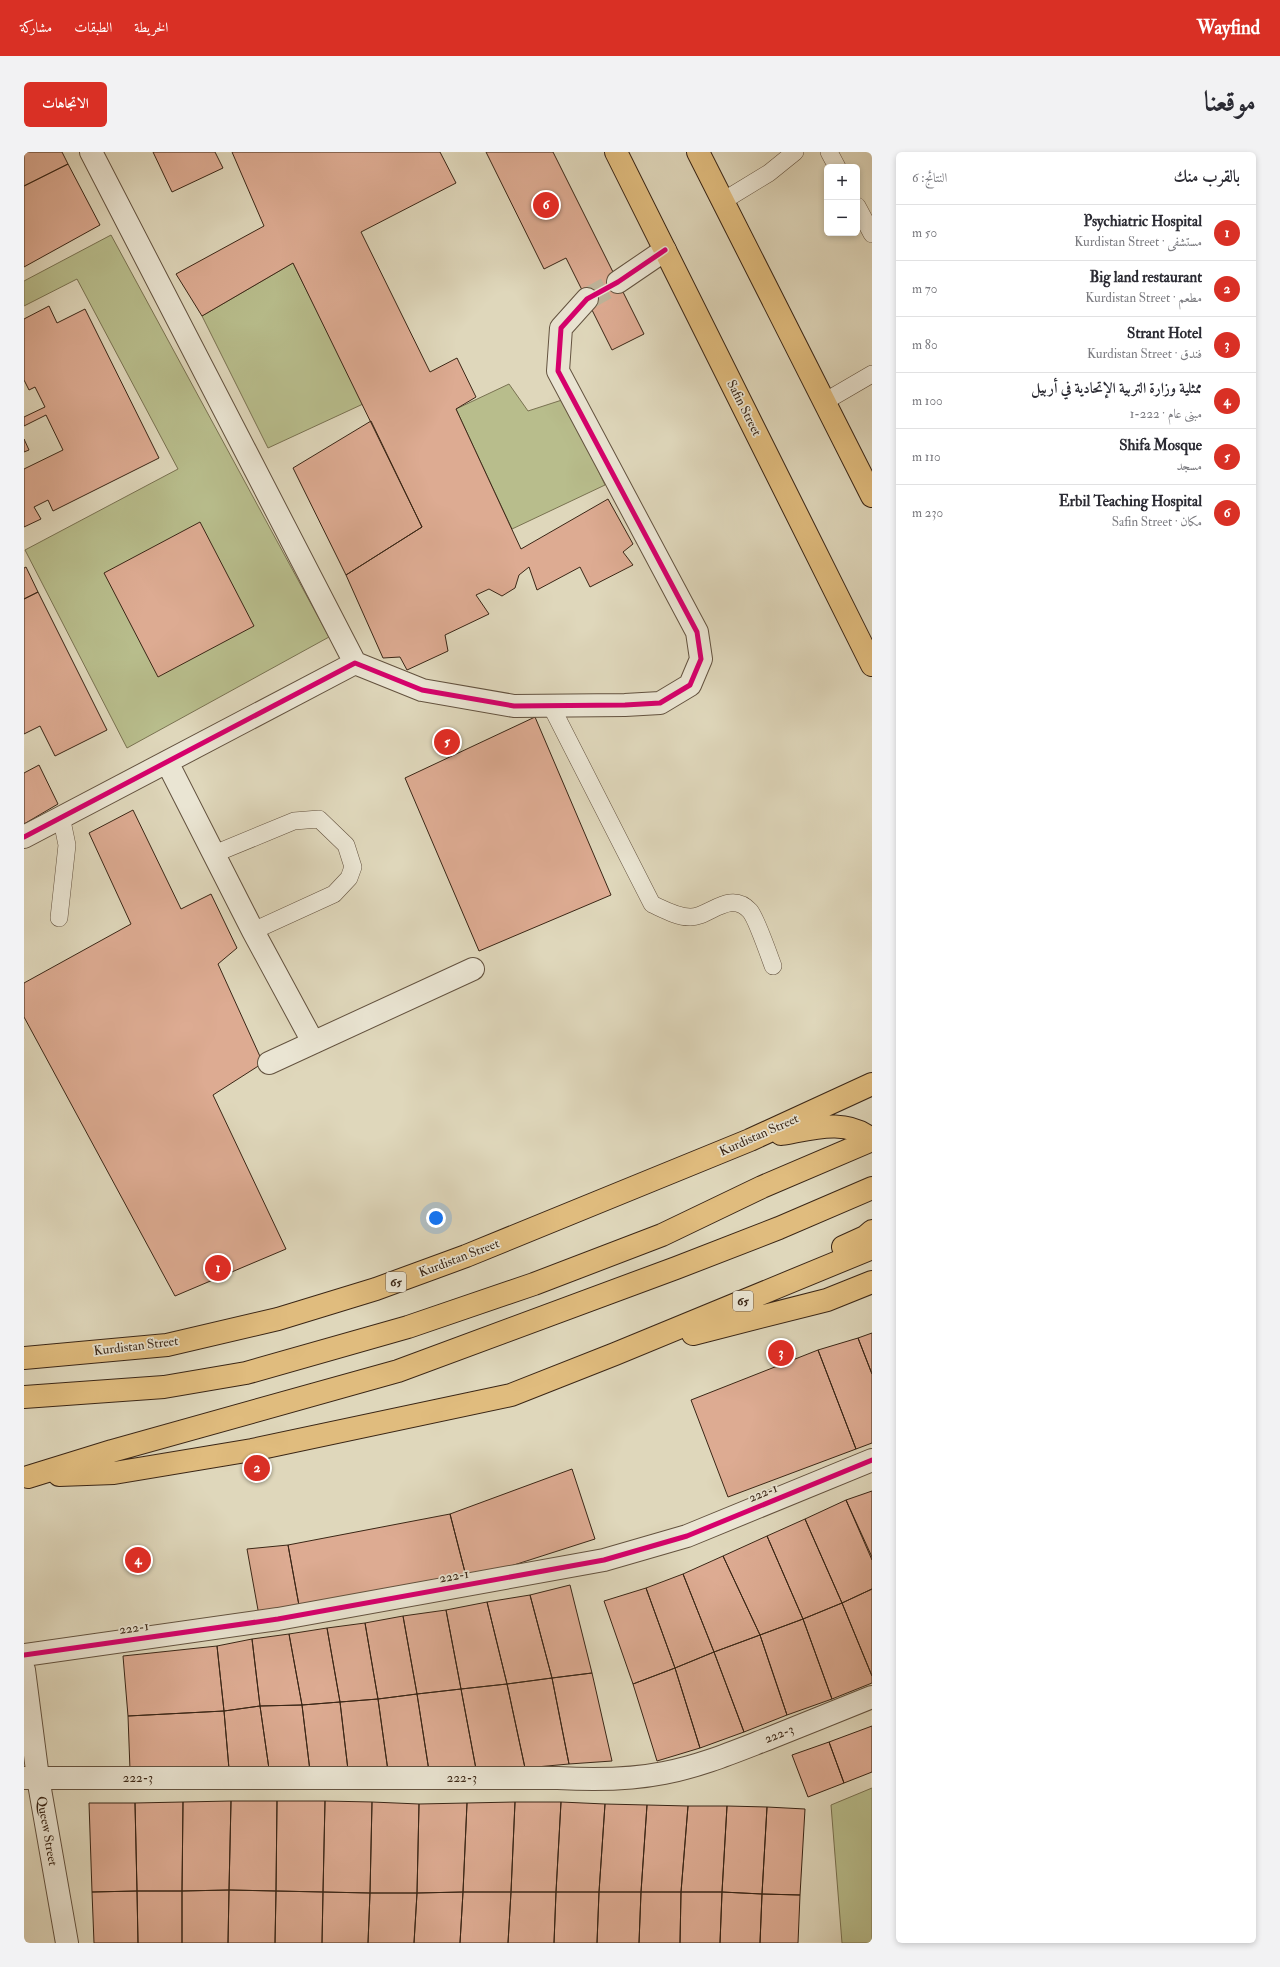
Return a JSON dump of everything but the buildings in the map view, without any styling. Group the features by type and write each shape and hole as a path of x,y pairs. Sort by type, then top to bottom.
{"main road":[{"name":"Safin Street","path":"616,152 872,665"},
{"path":"698,152 872,496"},
{"name":"Kurdistan Street","path":"24,1358 167,1345 278,1319 369,1292 466,1256 750,1140 872,1084"},
{"path":"750,1140 835,1126 853,1129 872,1140"},
{"path":"24,1397 164,1387 246,1373 408,1327 534,1284 662,1235 762,1187 872,1140"},
{"name":"65","path":"26,1477 112,1451 398,1371 676,1268 779,1228 872,1188"},
{"path":"615,1354 673,1317 856,1241 872,1231"},
{"name":"65","path":"26,1477 114,1473 260,1448 511,1395 615,1354 872,1248"},
{"path":"615,1354 827,1300 872,1282"}],"street":[{"path":"91,152 355,663 422,690 514,706 660,702 690,685 701,659 697,632 558,371 561,328 587,299"},
{"path":"618,282 665,250"},
{"path":"24,837 61,816 355,663"},
{"path":"167,762 253,931 313,1042"},
{"path":"269,1063 473,969"},
{"name":"222-1","path":"24,1654 278,1619 604,1560 687,1536 872,1460"},
{"name":"Queew Street","path":"24,1670 31,1778 67,1943"},
{"name":"222-3","path":"31,1778 534,1778 593,1780 629,1778 664,1773 732,1753 872,1697"}],"lane":[{"path":"723,201 768,173 795,152"},
{"path":"829,152 835,164"},
{"path":"860,212 872,234"},
{"path":"824,402 872,374"},
{"path":"551,706 652,904 672,913 690,918 726,903 740,904 750,912 773,966"},
{"path":"58,918 67,845 61,816"},
{"path":"214,854 294,821 319,819 346,845 353,868 349,878 334,894 253,931"}],"green space":[{"path":"111,235 329,637 127,748 25,550 178,469 77,279 24,306 24,281"},
{"path":"293,263 363,404 268,448 202,316"},
{"path":"509,384 528,411 565,399 605,485 512,529 456,409"},
{"path":"872,1788 872,1943 842,1943 831,1805"}],"tunnel":[{"path":"587,299 618,282"}],"cycle path":[{"path":"24,837 355,663 422,690 514,706 625,705 660,703 690,685 701,659 697,632 558,371 561,328 587,299 618,282 665,250"},
{"path":"24,1655 278,1619 604,1560 687,1536 872,1460"}],"place":[{"name":"Erbil Teaching Hospital","path":"546,205"},
{"name":"Shifa Mosque","path":"447,742"},
{"name":"Psychiatric Hospital","path":"218,1268"},
{"name":"Strant Hotel","path":"781,1353"},
{"name":"Big land restaurant","path":"257,1468"},
{"name":"ممثلية وزارة التربية الإتحادية في أربيل","path":"138,1560"}]}
